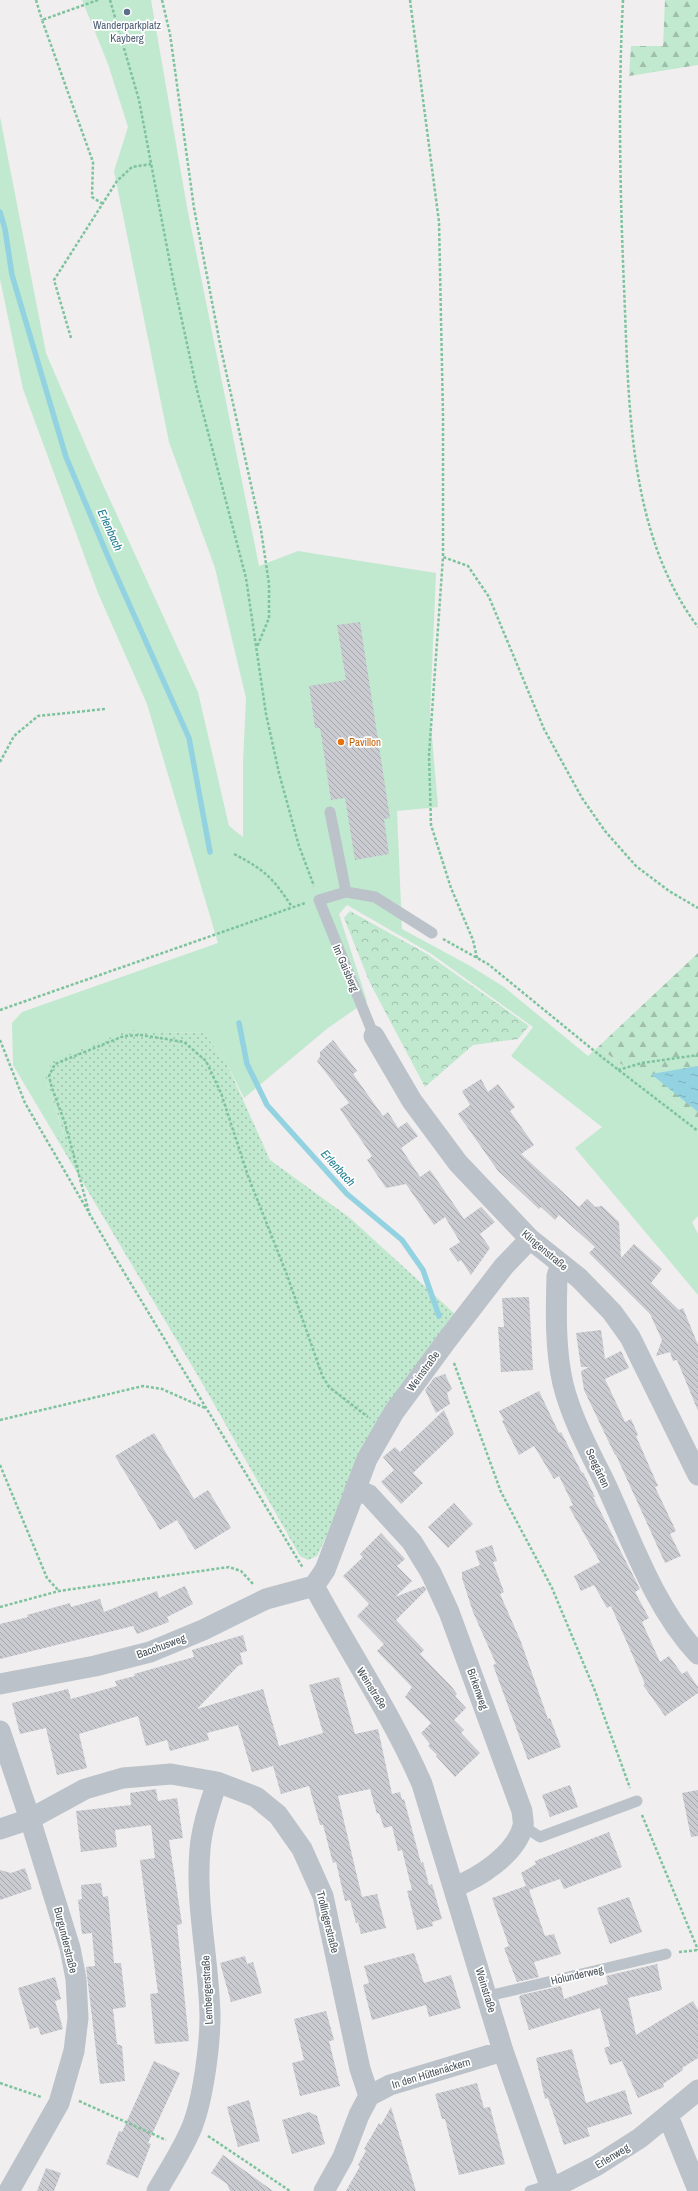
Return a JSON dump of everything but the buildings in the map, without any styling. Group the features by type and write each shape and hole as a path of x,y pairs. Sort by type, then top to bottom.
{"street":[{"name":"Klingenstraße","path":"374,1036 412,1101 458,1163 530,1239 579,1278 612,1312 630,1337 698,1475"},
{"name":"Weinstraße","path":"530,1239 504,1266 438,1351 394,1412 367,1459 326,1570 314,1586 345,1644 382,1703 405,1745 422,1784 504,2051 551,2188"},
{"name":"Seegärten","path":"561,1264 557,1276 558,1353 564,1384 572,1412 641,1561 669,1616 682,1637 698,1654"},
{"name":"Birkenweg","path":"355,1490 369,1495 412,1542 431,1573 449,1612 512,1781 522,1811 523,1826"},
{"name":"Bacchusweg","path":"0,1684 95,1666 150,1652 203,1630 266,1599 314,1586"},
{"name":"Burgunderstraße","path":"0,1731 30,1819 70,1948 76,1980 77,2024 74,2050 60,2098 9,2191"},
{"name":"Trollingerstraße","path":"0,1829 30,1819 85,1789 123,1778 171,1774 217,1782 256,1797 278,1815 302,1849 323,1896 360,2069 370,2096"},
{"name":"Lembergerstraße","path":"157,2191 192,2126 200,2098 207,2055 210,2017 201,1919 200,1848 207,1812 217,1782"},
{"path":"454,1887 465,1883 496,1864 512,1846 523,1826"},
{"name":"In den Hüttenäckern","path":"324,2191 343,2157 359,2115 370,2096 390,2084 504,2051"},
{"name":"Erlenweg","path":"551,2188 602,2162 640,2138 698,2090"},
{"path":"668,2116 698,2190"}],"lane":[{"path":"330,812 346,892"},
{"path":"319,900 346,892 375,897 432,933"},
{"name":"Im Gaisberg","path":"319,900 374,1036"},
{"path":"523,1826 540,1837 637,1801"},
{"name":"Holunderweg","path":"488,1996 666,1954"},
{"path":"530,2191 551,2188"}],"path":[{"path":"36,0 93,162 92,197 103,204"},
{"path":"42,20 98,0"},
{"path":"0,1010 121,969 292,907 319,900 299,846 278,773 266,714 246,578 197,390 173,279 139,100 110,0"},
{"path":"162,0 170,34 194,208 221,349 261,530 270,584 269,618 257,648"},
{"path":"410,0 439,222 443,416 443,557 429,755 431,825 451,888 473,940 477,958"},
{"path":"623,0 620,62 621,226 627,366 635,456 643,503 655,549 689,616 698,627"},
{"path":"71,338 54,280 118,181 132,167 152,164"},
{"path":"443,557 468,566 489,597 544,729 582,798 605,831 636,866 669,891 698,908"},
{"path":"0,762 14,736 38,716 105,709"},
{"path":"234,854 261,868 277,883 292,907"},
{"path":"432,933 488,964 618,1070 698,1131"},
{"path":"90,1216 65,1123 49,1076 55,1064 124,1036 141,1035 184,1042 206,1061 221,1094 248,1176 287,1275 322,1374 329,1387 384,1429"},
{"path":"0,1040 25,1103 90,1216 314,1586"},
{"path":"618,1070 642,1063 698,1055"},
{"path":"438,1351 454,1362 501,1492 552,1588 595,1691 626,1780 637,1801 698,1950 666,1954"},
{"path":"0,1420 142,1386 162,1389 206,1408"},
{"path":"0,1465 47,1578 59,1591"},
{"path":"0,1607 59,1591 229,1567 241,1570 266,1599"},
{"path":"0,2083 60,2098 182,2147"},
{"path":"192,2126 290,2191"}],"green space":[{"path":"82,0 151,0 187,207 259,566 298,551 436,573 430,714 438,807 397,811 402,929 472,967 504,987 588,1056 598,1047 698,1120 698,1216 692,1222 698,1234 698,1295 575,1148 602,1127 511,1056 533,1027 430,953 347,905 339,914 367,1001 328,1028 244,1098 226,1062 203,1032 167,1033 45,1076 64,1135 57,1139 13,1065 12,1023 22,1012 218,943 147,704 98,593 23,389 0,279 0,117 46,353 94,465 198,692 229,826 243,837 243,762 246,698 215,568 169,442 114,171 128,127 108,64"},
{"path":"665,0 698,0 698,65 629,76 631,46 663,46"},
{"path":"350,911 427,954 529,1026 518,1039 473,1045 425,1087 370,983 344,918"},
{"path":"698,953 698,1120 598,1047"},
{"path":"128,1030 167,1033 203,1032 226,1062 270,1160 350,1218 456,1315 328,1533 317,1556 308,1560 300,1556 201,1381 57,1139 64,1134 45,1076 53,1061"}],"water":[{"path":"698,1066 698,1112 651,1074"}],"waterway":[{"name":"Erlenbach","path":"0,212 5,229 12,275 66,457 109,559 189,738 210,852"},
{"name":"Erlenbach","path":"239,1023 247,1064 267,1105 347,1194 402,1240 423,1270 439,1316"}],"place":[{"name":"Wanderparkplatz Kayberg","path":"127,12"},
{"name":"Pavillon","path":"341,742"}]}
